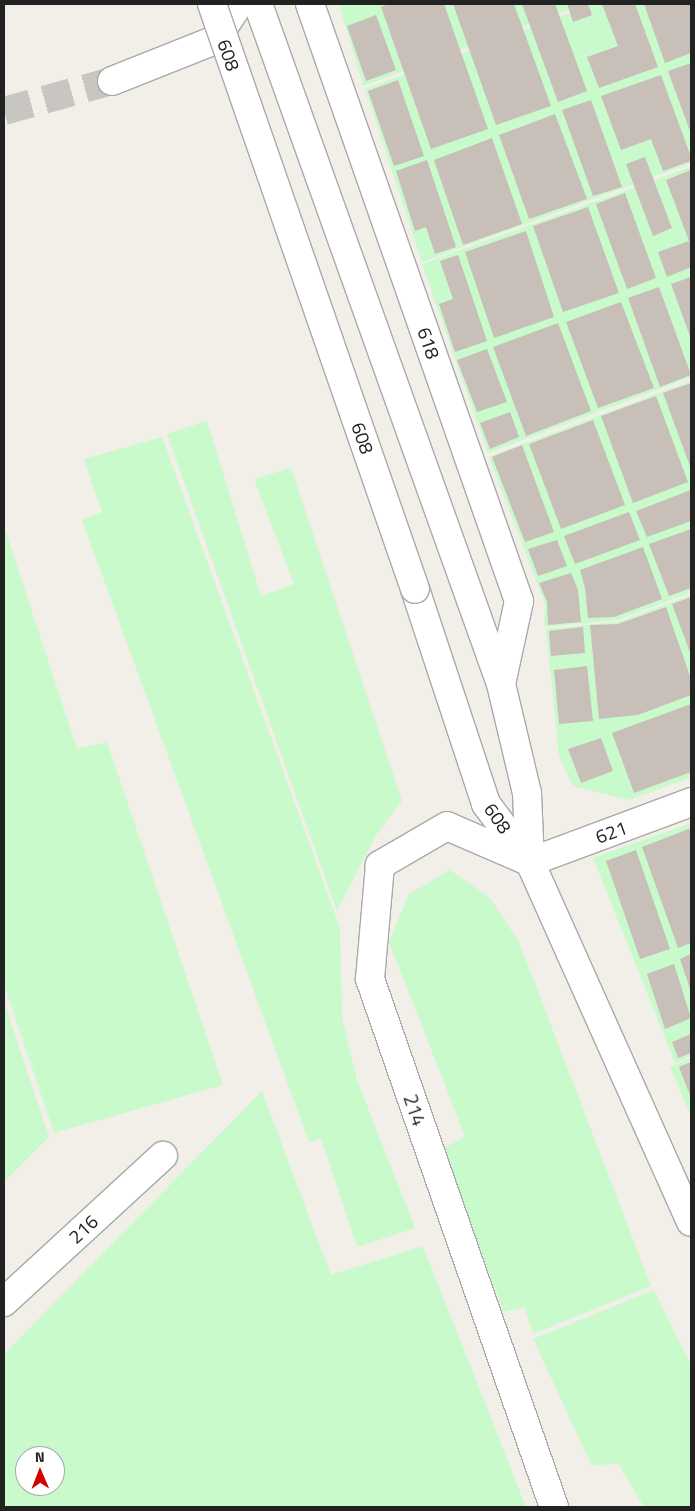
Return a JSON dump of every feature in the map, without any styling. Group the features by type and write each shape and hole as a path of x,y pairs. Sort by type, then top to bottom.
{"street":[{"name":"608","path":"212,4 416,589 486,804 530,862 691,1222"},
{"path":"112,81 215,40 238,4"},
{"name":"608","path":"258,4 501,684 527,793 530,862"},
{"name":"618","path":"310,4 519,601 501,684"},
{"name":"621","path":"530,862 691,802"},
{"name":"214","path":"530,862 447,826 380,865 370,979 554,1507"},
{"name":"216","path":"4,1302 163,1156"}],"green space":[{"path":"339,4 583,4 363,86"},
{"path":"594,4 691,4 691,163 422,262 365,89"},
{"path":"691,167 691,377 488,453 422,264"},
{"path":"691,381 691,592 617,620 544,627 545,604 489,457"},
{"path":"207,421 261,596 294,584 254,479 291,468 402,801 376,835 337,911 167,434"},
{"path":"162,437 340,928 342,1017 357,1080 415,1228 357,1247 321,1138 309,1142 82,520 102,512 84,459"},
{"path":"4,526 77,749 107,742 223,1085 54,1133 4,984"},
{"path":"691,595 691,777 630,800 573,786 559,756 546,629 618,622"},
{"path":"691,823 691,1056 675,1063 593,858"},
{"path":"450,870 490,898 519,942 651,1286 533,1334 524,1307 504,1312 443,1149 465,1136 389,942 409,894"},
{"path":"4,1002 49,1137 4,1182"},
{"path":"691,1058 691,1116 670,1067"},
{"path":"262,1091 331,1275 423,1246 526,1507 4,1507 4,1354"},
{"path":"654,1290 691,1365 691,1507 644,1507 618,1463 592,1466 533,1339"}],"building":[{"path":"389,4 444,4 488,129 431,149 381,7"},
{"path":"453,4 514,4 551,106 496,125"},
{"path":"522,4 555,4 587,91 558,102"},
{"path":"567,4 588,4 592,15 573,22"},
{"path":"602,4 635,4 658,67 599,88 587,57 618,46"},
{"path":"644,4 691,4 691,53 665,63"},
{"path":"376,15 396,70 366,81 347,26"},
{"path":"691,63 691,134 668,71"},
{"path":"661,75 691,157 691,161 663,171 651,139 621,150 601,96"},
{"path":"398,80 424,156 394,166 368,91"},
{"path":"591,100 622,187 593,196 562,110"},
{"path":"555,114 587,199 529,219 499,135"},
{"path":"492,138 522,224 463,245 434,160"},
{"path":"645,157 672,228 653,236 626,164"},
{"path":"427,160 456,247 435,254 426,227 415,231 396,171"},
{"path":"691,170 691,267 667,277 658,252 689,241 666,180"},
{"path":"625,193 656,278 627,289 596,204"},
{"path":"588,207 619,293 563,312 533,226"},
{"path":"526,231 554,317 494,338 465,252"},
{"path":"458,255 487,341 455,352 439,304 453,299 440,261"},
{"path":"691,277 691,339 671,284"},
{"path":"659,287 691,375 660,387 628,298"},
{"path":"621,302 654,388 598,408 566,322"},
{"path":"558,323 591,411 526,436 493,347"},
{"path":"487,349 507,402 477,412 457,360"},
{"path":"691,383 691,469 663,393"},
{"path":"656,396 688,482 633,503 601,416"},
{"path":"510,412 519,437 490,449 480,423"},
{"path":"593,420 625,505 561,529 529,444"},
{"path":"522,445 554,532 525,542 492,457"},
{"path":"691,490 691,521 647,537 636,511"},
{"path":"629,512 640,540 575,564 564,536"},
{"path":"691,529 691,588 669,596 649,544"},
{"path":"557,540 567,566 538,576 528,549"},
{"path":"643,547 662,599 614,617 588,618 585,588 580,570"},
{"path":"571,573 578,590 581,622 548,625 547,602 539,583"},
{"path":"691,597 691,655 672,604"},
{"path":"666,607 691,679 691,695 638,715 599,719 590,625 618,624"},
{"path":"583,627 585,653 551,656 549,631"},
{"path":"587,666 593,721 559,724 554,670"},
{"path":"691,704 691,772 634,793 612,733"},
{"path":"601,738 613,771 581,783 568,749"},
{"path":"691,828 691,943 678,948 642,847"},
{"path":"636,850 670,949 640,959 606,861"},
{"path":"691,954 691,992 680,959"},
{"path":"674,964 691,1018 665,1029 647,974"},
{"path":"691,1034 691,1053 678,1058 672,1042"},
{"path":"691,1062 691,1098 679,1067"}],"tunnel":[{"path":"4,111 112,81"}]}
